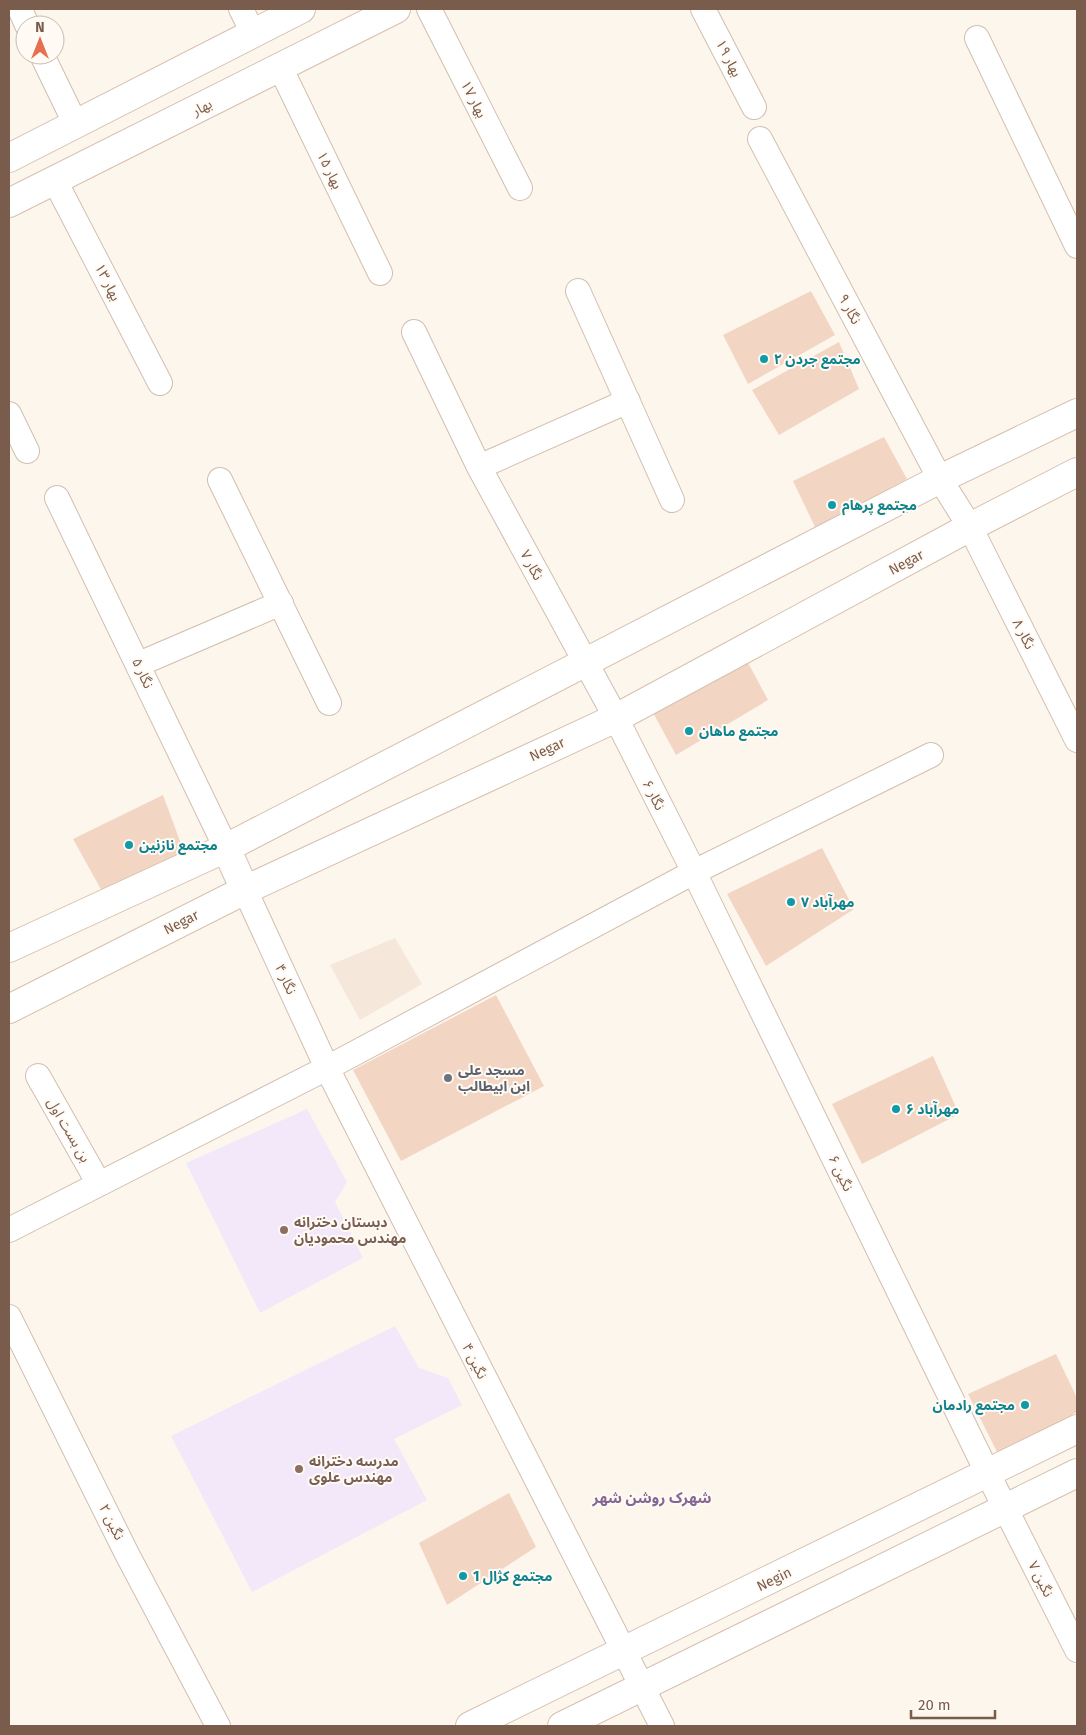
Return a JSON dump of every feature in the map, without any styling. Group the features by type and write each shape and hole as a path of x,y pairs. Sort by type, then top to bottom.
{"street":[{"path":"241,9 253,33"},
{"path":"9,158 301,9"},
{"name":"بهار","path":"9,204 396,9"},
{"name":"بهار ۱۷","path":"430,9 520,188"},
{"name":"بهار ۱۹","path":"704,9 754,107"},
{"path":"978,38 1077,246"},
{"path":"47,65 75,124"},
{"name":"بهار ۱۵","path":"280,67 380,273"},
{"name":"نگار ۹","path":"760,139 940,479 970,527"},
{"name":"بهار ۱۳","path":"55,181 160,383"},
{"path":"578,291 672,500"},
{"name":"نگار ۷","path":"414,332 479,467 616,718"},
{"path":"479,467 628,401"},
{"path":"9,948 226,848 940,479 1077,413"},
{"path":"9,414 27,450"},
{"name":"Negar","path":"9,1009 245,890 616,718 970,527 1077,472"},
{"path":"220,480 329,702"},
{"name":"نگار ۵","path":"57,498 139,664 226,848"},
{"name":"نگار ۸","path":"970,527 1077,740"},
{"path":"139,664 281,603"},
{"name":"نگار ۶","path":"616,718 694,872"},
{"path":"9,1230 327,1068 694,872 931,755"},
{"path":"226,848 245,890"},
{"name":"نگین ۶","path":"694,872 1006,1508"},
{"name":"نگار ۴","path":"245,890 327,1068"},
{"name":"نگین ۴","path":"327,1068 662,1726"},
{"name":"بن بست اول","path":"38,1076 99,1184"},
{"name":"نگین ۲","path":"9,1317 127,1554 218,1726"},
{"name":"Negin","path":"470,1726 624,1653 1077,1429"},
{"path":"562,1726 1077,1472"},
{"name":"نگین ۷","path":"1006,1508 1077,1650"}],"shaded area":[{"path":"395,938 422,984 360,1020 330,965"},
{"name":"دبستان دخترانه مهندس محمودیان","path":"307,1109 347,1182 335,1202 363,1258 260,1313 186,1163"},
{"name":"مدرسه دخترانه مهندس علوی","path":"395,1326 419,1368 448,1378 462,1405 394,1439 427,1500 252,1592 171,1436"}],"building":[{"name":"مجتمع جردن ۲","path":"811,291 835,335 748,384 723,335"},
{"path":"839,342 859,389 779,435 752,390"},
{"name":"مجتمع پرهام","path":"884,437 907,479 816,529 793,481"},
{"name":"مجتمع ماهان","path":"746,659 768,700 676,755 650,707"},
{"name":"مجتمع نازنین","path":"163,795 184,852 103,893 73,839"},
{"name":"مهرآباد ۷","path":"822,848 854,909 766,966 727,894"},
{"name":"مسجد علی ابن ابیطالب","path":"496,995 544,1086 401,1161 353,1070"},
{"name":"مهرآباد ۶","path":"933,1056 959,1114 862,1164 832,1104"},
{"name":"مجتمع رادمان","path":"1056,1354 1077,1398 1077,1412 998,1454 968,1394"},
{"name":"مجتمع کژال 1","path":"509,1493 536,1547 447,1605 419,1543"}],"place":[{"name":"مجتمع جردن ۲","path":"764,359"},
{"name":"مجتمع پرهام","path":"832,505"},
{"name":"مجتمع ماهان","path":"689,731"},
{"name":"مجتمع نازنین","path":"129,845"},
{"name":"مهرآباد ۷","path":"791,902"},
{"name":"مسجد علی ابن ابیطالب","path":"448,1078"},
{"name":"مهرآباد ۶","path":"896,1109"},
{"name":"دبستان دخترانه مهندس محمودیان","path":"284,1230"},
{"name":"مجتمع رادمان","path":"1025,1405"},
{"name":"مدرسه دخترانه مهندس علوی","path":"299,1469"},
{"name":"مجتمع کژال 1","path":"463,1576"}],"district":[{"name":"شهرک روشن شهر","path":"652,1498"}]}
